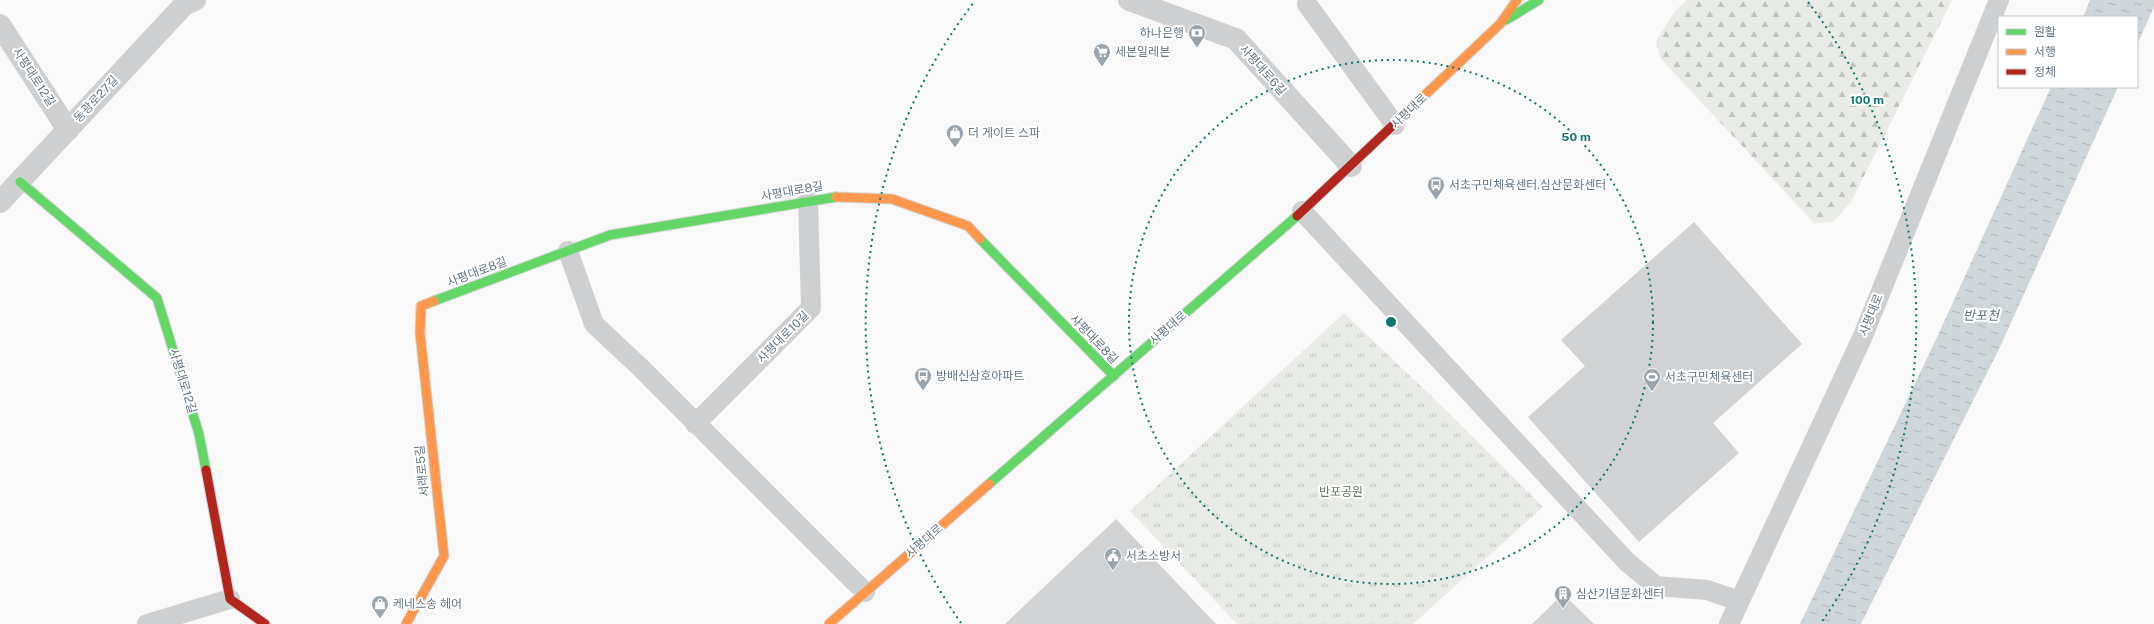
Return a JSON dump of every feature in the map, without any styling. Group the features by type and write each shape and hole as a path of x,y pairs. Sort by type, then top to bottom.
{"street":[{"name":"동광로27길","path":"0,202 185,4 195,0"},
{"name":"사평대로6길","path":"1130,0 1236,40 1351,166"},
{"name":"사평대로","path":"1500,24 1517,0"},
{"name":"사평대로","path":"829,624 1302,211 1526,0"},
{"name":"사평대로","path":"1500,24 1539,0"},
{"name":"사평대로12길","path":"0,25 68,130"},
{"name":"사평대로12길","path":"20,182 157,298 199,434 230,599"},
{"name":"사평대로8길","path":"421,306 610,235 831,197 892,199 968,226 1114,376"},
{"name":"서래로5길","path":"406,624 444,556 420,333 421,306"},
{"path":"230,599 266,624"}],"lane":[{"name":"사평대로","path":"1729,624 1862,338 1999,0"},
{"path":"1307,1 1395,125"},
{"name":"사평대로10길","path":"695,424 812,308 808,201"},
{"path":"1302,211 1627,562 1656,586 1707,590 1739,601"},
{"path":"568,251 594,324 641,368 695,424 865,592"},
{"path":"147,624 230,599"}],"green space":[{"path":"1687,0 1952,0 1851,202 1833,222 1814,223 1660,58 1656,41 1675,11"},
{"name":"반포공원","path":"1344,313 1450,414 1543,507 1413,624 1237,624 1130,511"}],"water":[{"path":"2090,0 2154,0 2154,7 2138,43 2138,16 2083,16"},
{"name":"반포천","path":"2051,88 2118,88 2000,347 1861,624 1800,624 1939,333"}],"building":[{"name":"서초구민체육센터","path":"1694,222 1802,344 1713,423 1739,453 1639,542 1528,417 1585,366 1561,340"},
{"name":"서초소방서","path":"1116,519 1216,624 1005,624"},
{"name":"심산기념문화센터","path":"1563,594 1594,624 1532,624"}],"traffic: fast":[{"path":"1506,20 1539,0"},
{"path":"20,182 157,298 199,434 206,470"},
{"path":"434,301 610,235 836,197"},
{"path":"989,484 1297,216"},
{"path":"980,239 1114,376"}],"traffic: slow":[{"path":"1407,112 1500,24 1517,0"},
{"path":"836,197 892,199 968,226 980,239"},
{"path":"406,624 444,556 420,333 421,306 434,301"},
{"path":"829,624 989,484"}],"traffic: jam":[{"path":"1297,216 1407,112"},
{"path":"206,470 230,599 265,624"}],"place":[{"name":"하나은행","path":"1197,48"},
{"name":"세븐일레븐","path":"1102,67"},
{"name":"더 게이트 스파","path":"955,148"},
{"name":"서초구민체육센터.심산문화센터","path":"1436,200"},
{"name":"방배신삼호아파트","path":"923,391"},
{"name":"서초구민체육센터","path":"1652,392"},
{"name":"서초소방서","path":"1113,571"},
{"name":"심산기념문화센터","path":"1563,609"},
{"name":"케네스송 헤어","path":"380,619"}]}
